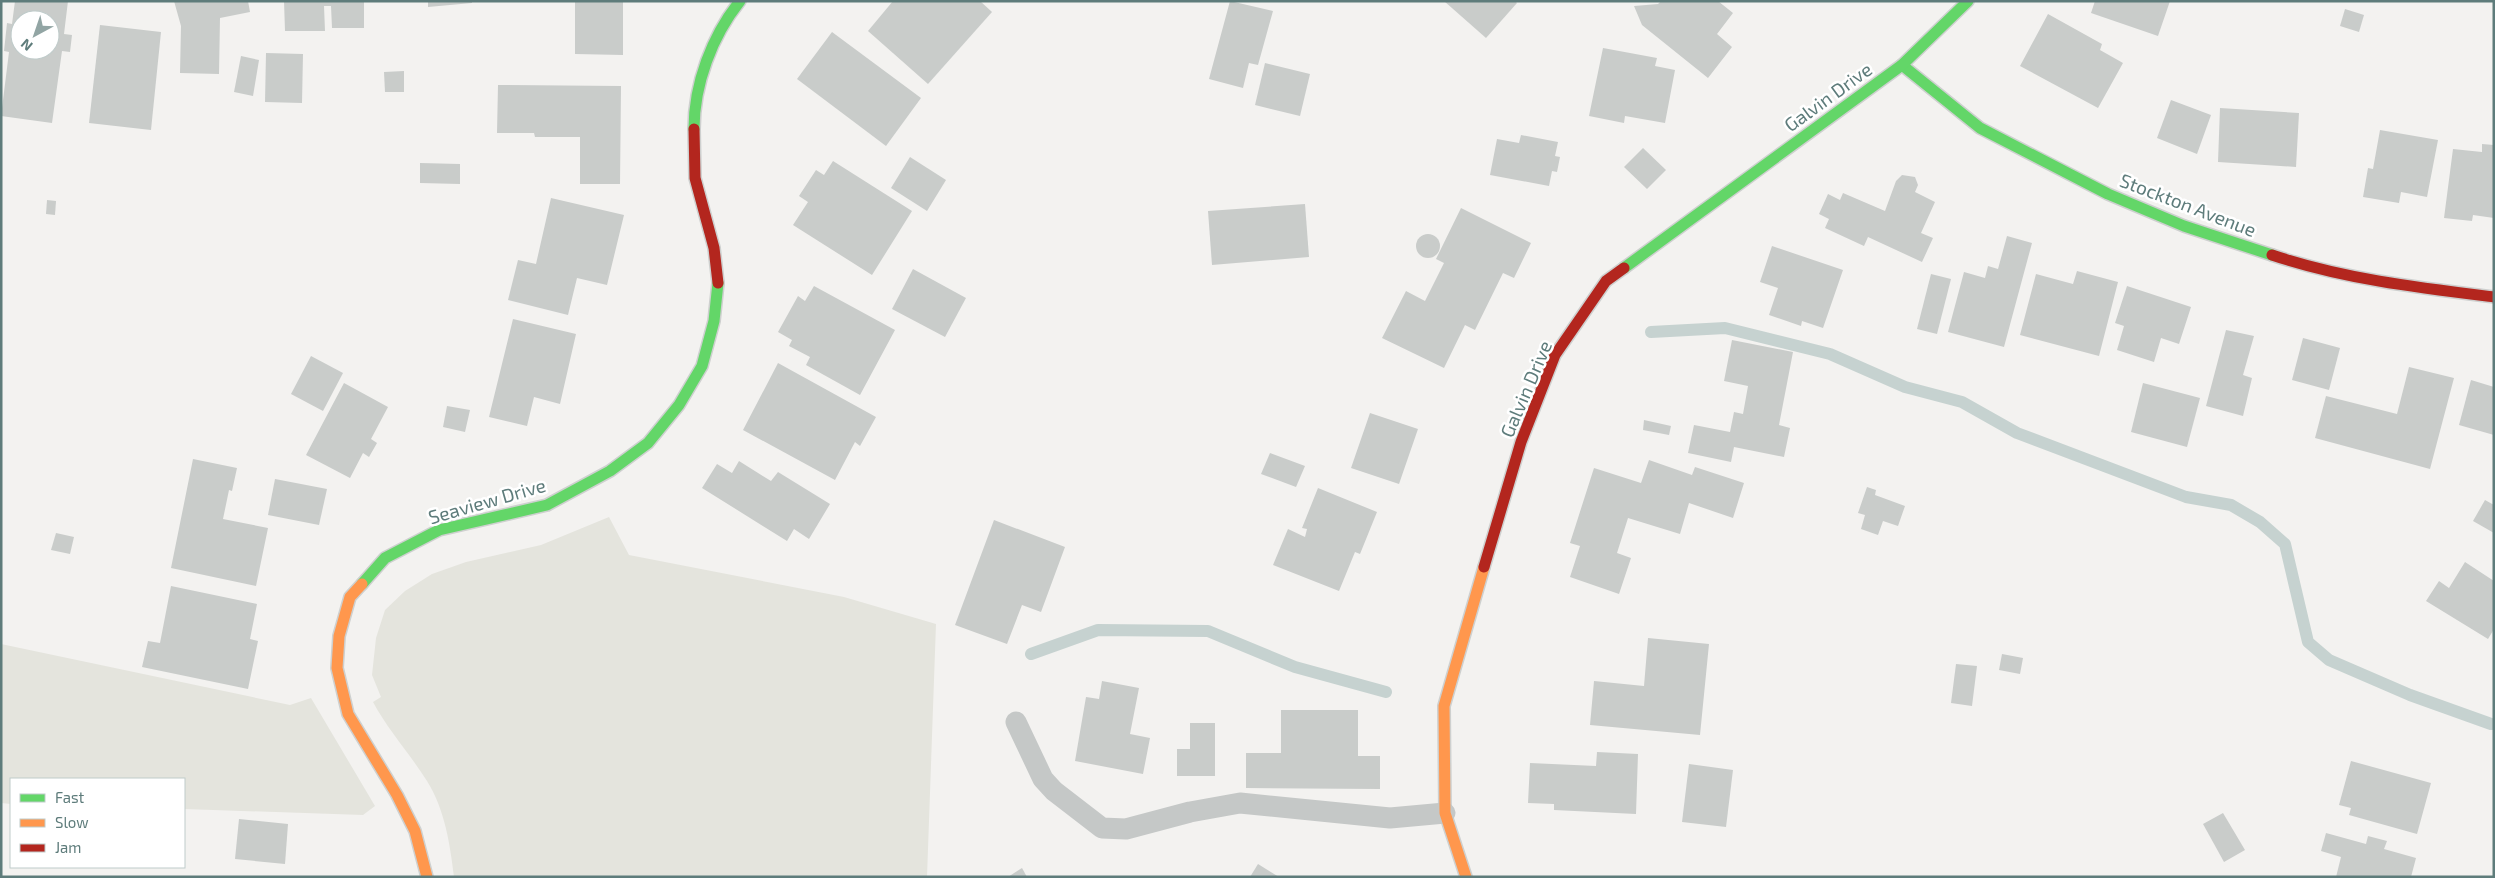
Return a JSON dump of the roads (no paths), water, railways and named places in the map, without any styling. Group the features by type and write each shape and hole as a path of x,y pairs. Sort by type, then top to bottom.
{"street":[{"name":"Seaview Drive","path":"427,877 415,832 397,795 348,714 337,668 339,636 350,597 384,558 439,530 547,505 610,471 648,443 679,405 702,366 714,321 718,286 714,248 695,178 694,109 707,59 727,17 740,1"},
{"name":"Galvin Drive","path":"1466,877 1445,813 1444,706 1521,442 1555,355 1606,281 1902,64 1968,1"},
{"name":"Stockton Avenue","path":"1902,64 1980,128 2108,194 2184,226 2296,263 2418,288 2494,297"}],"lane":[{"path":"1016,722 1043,779 1064,799 1102,828 1133,828 1190,812 1240,803 1390,818 1445,813"}],"waterway":[{"path":"1651,332 1725,328 1830,354 1905,387 1962,402 2017,433 2186,497 2231,505 2260,522 2285,544 2308,642 2329,660 2410,695 2491,724"},
{"path":"1031,654 1098,630 1208,631 1295,667 1386,692"}]}
